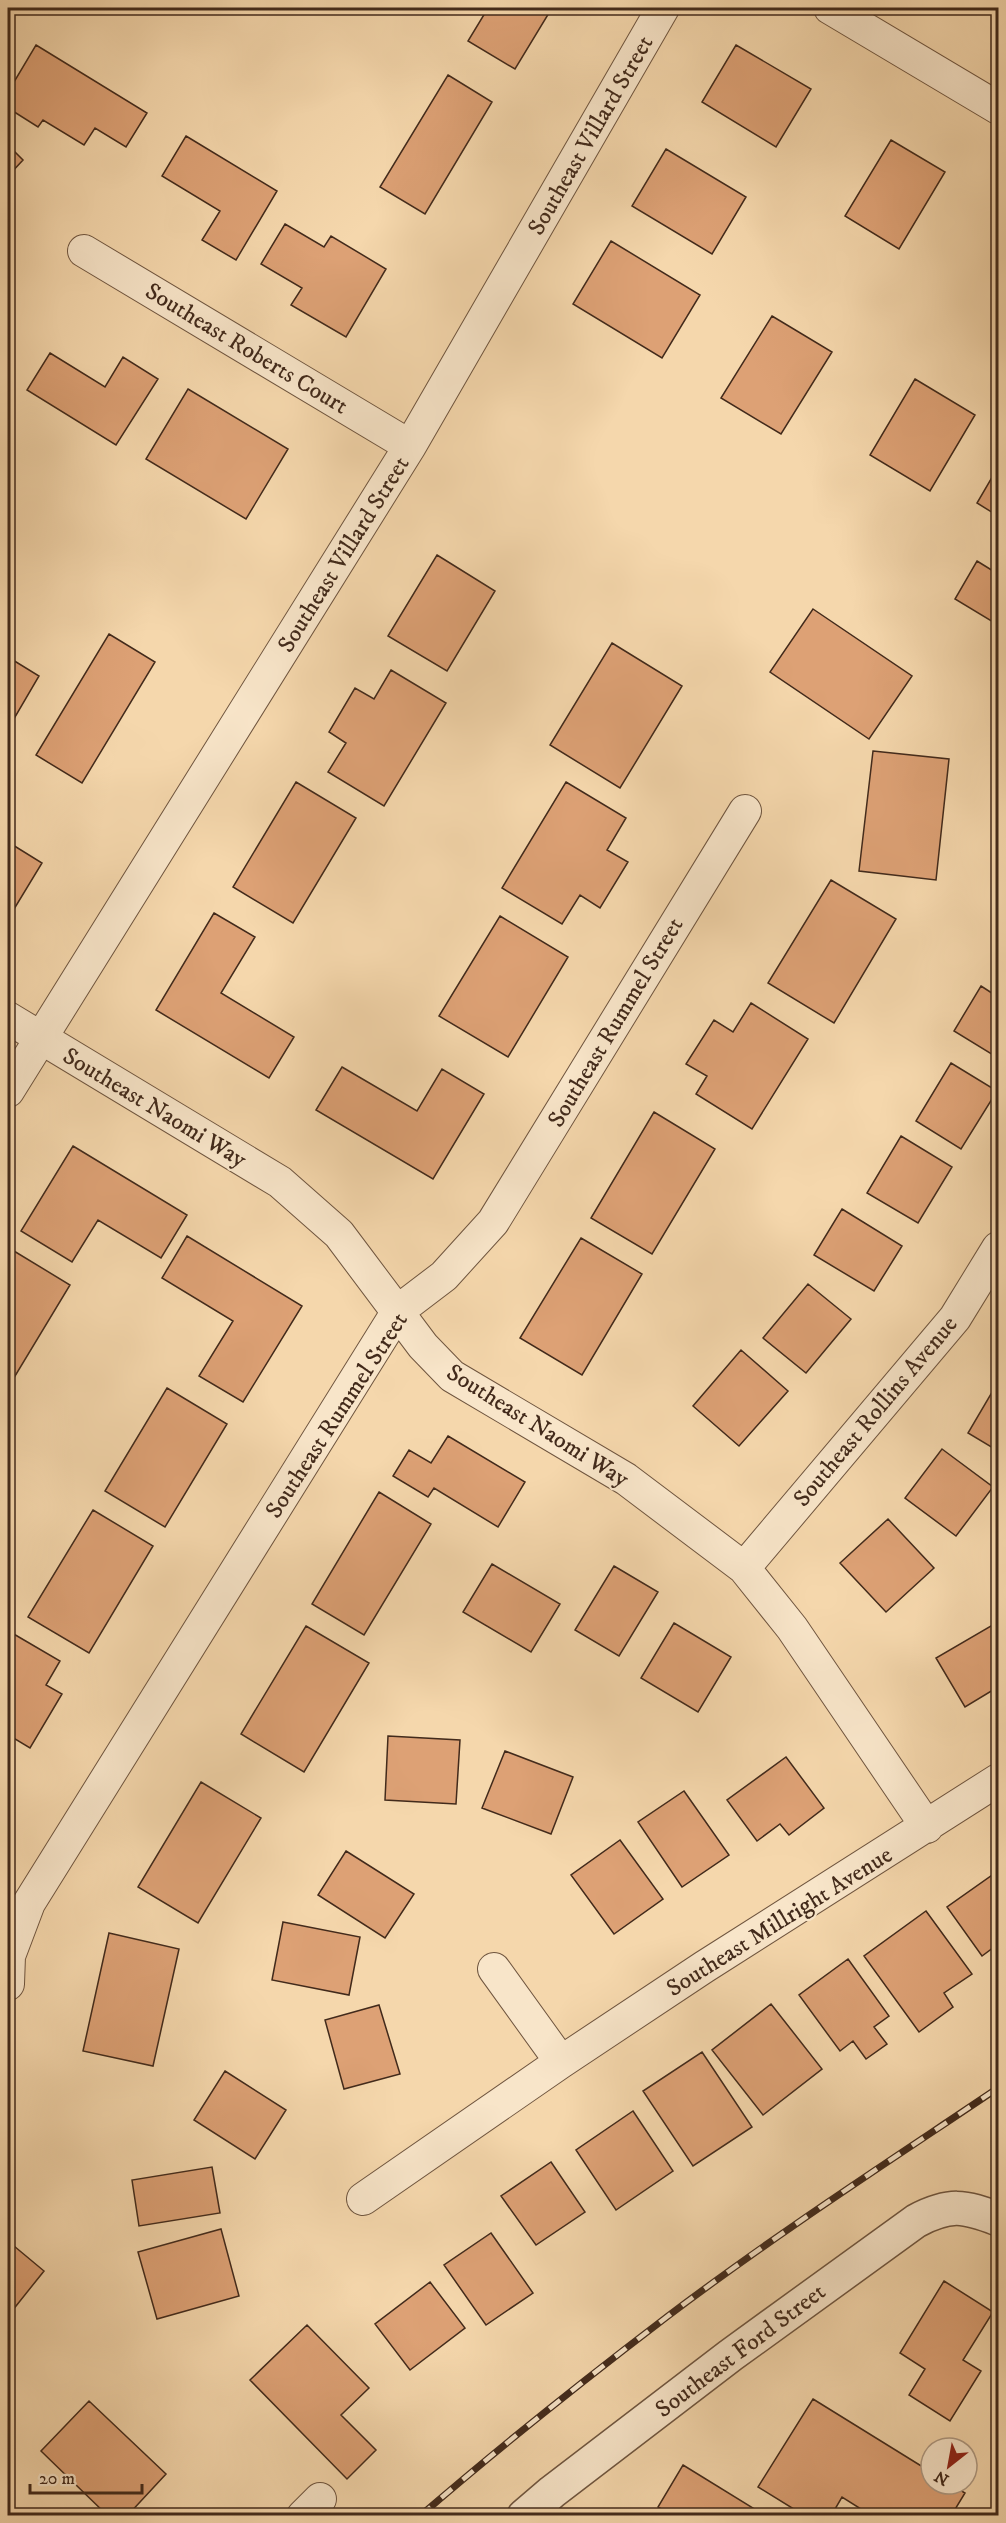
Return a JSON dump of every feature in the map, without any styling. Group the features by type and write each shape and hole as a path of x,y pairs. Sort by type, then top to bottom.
{"street":[{"name":"Southeast Villard Street","path":"8,1091 410,446 663,8"},
{"path":"830,8 999,108"},
{"name":"Southeast Roberts Court","path":"84,251 410,446"},
{"name":"Southeast Rummel Street","path":"8,1984 9,1956 29,1903 398,1311 444,1276 493,1222 745,811"},
{"name":"Southeast Naomi Way","path":"8,1018 280,1182 339,1234 423,1346 452,1376 626,1479 744,1568 792,1628 927,1827"},
{"name":"Southeast Rollins Avenue","path":"744,1568 955,1318 999,1248"},
{"name":"Southeast Millright Avenue","path":"363,2199 561,2062 704,1967 999,1780"},
{"path":"494,1969 561,2062"},
{"name":"Southeast Ford Street","path":"524,2516 731,2355 916,2221 936,2210 968,2208 999,2219"}],"building":[{"path":"488,8 552,8 515,69 468,41"},
{"path":"36,45 147,113 126,147 95,128 84,145 43,120 38,127 8,108 8,92"},
{"path":"736,45 811,89 776,147 702,102"},
{"path":"448,75 492,102 425,214 380,187"},
{"path":"186,136 277,191 236,260 202,240 220,211 162,176"},
{"path":"891,140 945,172 899,249 845,216"},
{"path":"8,145 23,160 8,176"},
{"path":"666,149 746,197 712,254 632,206"},
{"path":"285,224 324,247 331,236 386,269 346,337 291,305 302,288 261,264"},
{"path":"611,241 700,295 662,358 573,304"},
{"path":"772,316 832,352 781,434 721,398"},
{"path":"50,353 105,387 123,357 158,379 116,445 27,390"},
{"path":"915,379 975,415 930,491 870,455"},
{"path":"188,389 288,449 246,519 146,459"},
{"path":"998,467 998,516 977,503"},
{"path":"437,555 495,591 447,671 388,636"},
{"path":"977,561 998,574 998,625 955,599"},
{"path":"813,609 912,676 869,739 770,672"},
{"path":"109,634 155,662 82,783 36,755"},
{"path":"612,643 682,686 620,788 550,745"},
{"path":"8,657 39,676 8,729"},
{"path":"391,670 446,703 384,806 328,772 346,743 329,732 355,688 374,699"},
{"path":"873,751 949,759 936,880 859,871"},
{"path":"296,782 356,818 293,923 233,887"},
{"path":"566,782 626,818 607,850 628,862 600,908 580,895 562,924 502,888"},
{"path":"8,842 42,863 8,919"},
{"path":"831,880 896,919 834,1023 768,983"},
{"path":"214,913 255,937 221,993 294,1037 269,1078 156,1010"},
{"path":"500,916 568,957 508,1057 439,1016"},
{"path":"981,986 998,997 998,1058 954,1031"},
{"path":"751,1003 808,1039 752,1129 696,1094 707,1076 686,1064 714,1020 733,1032"},
{"path":"951,1063 997,1091 961,1149 916,1121"},
{"path":"342,1067 417,1111 442,1069 484,1094 433,1179 316,1110"},
{"path":"654,1112 715,1149 652,1254 591,1218"},
{"path":"901,1136 952,1167 918,1223 867,1193"},
{"path":"73,1146 187,1215 161,1258 98,1220 72,1262 21,1231"},
{"path":"842,1209 902,1246 874,1291 814,1255"},
{"path":"187,1236 302,1306 243,1402 199,1376 233,1321 162,1278"},
{"path":"581,1238 642,1274 582,1375 520,1338"},
{"path":"9,1248 70,1285 9,1386 8,1385"},
{"path":"808,1284 851,1319 806,1373 763,1338"},
{"path":"741,1350 788,1391 739,1446 693,1406"},
{"path":"998,1382 998,1451 968,1433"},
{"path":"167,1388 227,1424 165,1527 105,1491"},
{"path":"448,1436 525,1482 498,1527 434,1488 428,1497 393,1476 409,1450 431,1463"},
{"path":"942,1449 993,1487 956,1536 905,1498"},
{"path":"379,1492 431,1524 364,1635 312,1604"},
{"path":"93,1510 153,1546 89,1653 28,1617"},
{"path":"888,1519 934,1568 886,1612 840,1563"},
{"path":"492,1564 560,1604 531,1652 463,1612"},
{"path":"614,1566 658,1592 619,1656 575,1630"},
{"path":"674,1623 731,1657 698,1712 641,1678"},
{"path":"996,1623 998,1628 998,1687 965,1707 936,1658"},
{"path":"306,1626 369,1663 304,1772 241,1734"},
{"path":"12,1633 60,1661 46,1685 62,1694 30,1748 12,1737 8,1745 8,1641"},
{"path":"388,1736 460,1740 456,1804 385,1800"},
{"path":"505,1751 573,1777 551,1834 482,1808"},
{"path":"786,1757 824,1808 789,1835 780,1824 757,1841 727,1800"},
{"path":"201,1782 261,1818 198,1923 138,1887"},
{"path":"684,1791 729,1855 682,1887 638,1822"},
{"path":"620,1840 663,1899 614,1934 571,1875"},
{"path":"346,1851 414,1894 385,1938 318,1895"},
{"path":"998,1871 998,1944 982,1956 947,1907"},
{"path":"926,1911 972,1974 944,1993 953,2007 919,2032 864,1956"},
{"path":"283,1922 360,1937 349,1995 272,1980"},
{"path":"109,1933 179,1949 153,2066 83,2051"},
{"path":"848,1959 889,2016 874,2027 887,2044 866,2059 853,2041 840,2051 799,1995"},
{"path":"771,2004 822,2069 763,2115 712,2050"},
{"path":"379,2005 400,2074 344,2089 325,2020"},
{"path":"702,2052 752,2127 693,2166 643,2091"},
{"path":"225,2071 286,2110 255,2159 194,2120"},
{"path":"633,2111 673,2171 616,2210 576,2150"},
{"path":"551,2162 585,2212 536,2245 501,2196"},
{"path":"212,2167 220,2213 139,2226 132,2180"},
{"path":"221,2229 239,2296 157,2319 138,2252"},
{"path":"491,2233 533,2293 486,2325 444,2265"},
{"path":"8,2241 44,2271 8,2316"},
{"path":"944,2281 993,2312 963,2360 981,2371 950,2421 909,2395 925,2369 900,2353"},
{"path":"430,2282 465,2328 410,2370 375,2324"},
{"path":"307,2325 369,2388 341,2415 376,2450 347,2479 250,2380"},
{"path":"813,2399 919,2465 919,2496 963,2496 951,2516 872,2516 842,2497 831,2516 805,2516 758,2487"},
{"path":"89,2401 166,2474 127,2516 108,2516 41,2451"},
{"path":"683,2465 766,2516 672,2516 658,2507"}],"railway":[{"path":"420,2516 543,2414 708,2286 832,2199 998,2088"}]}
